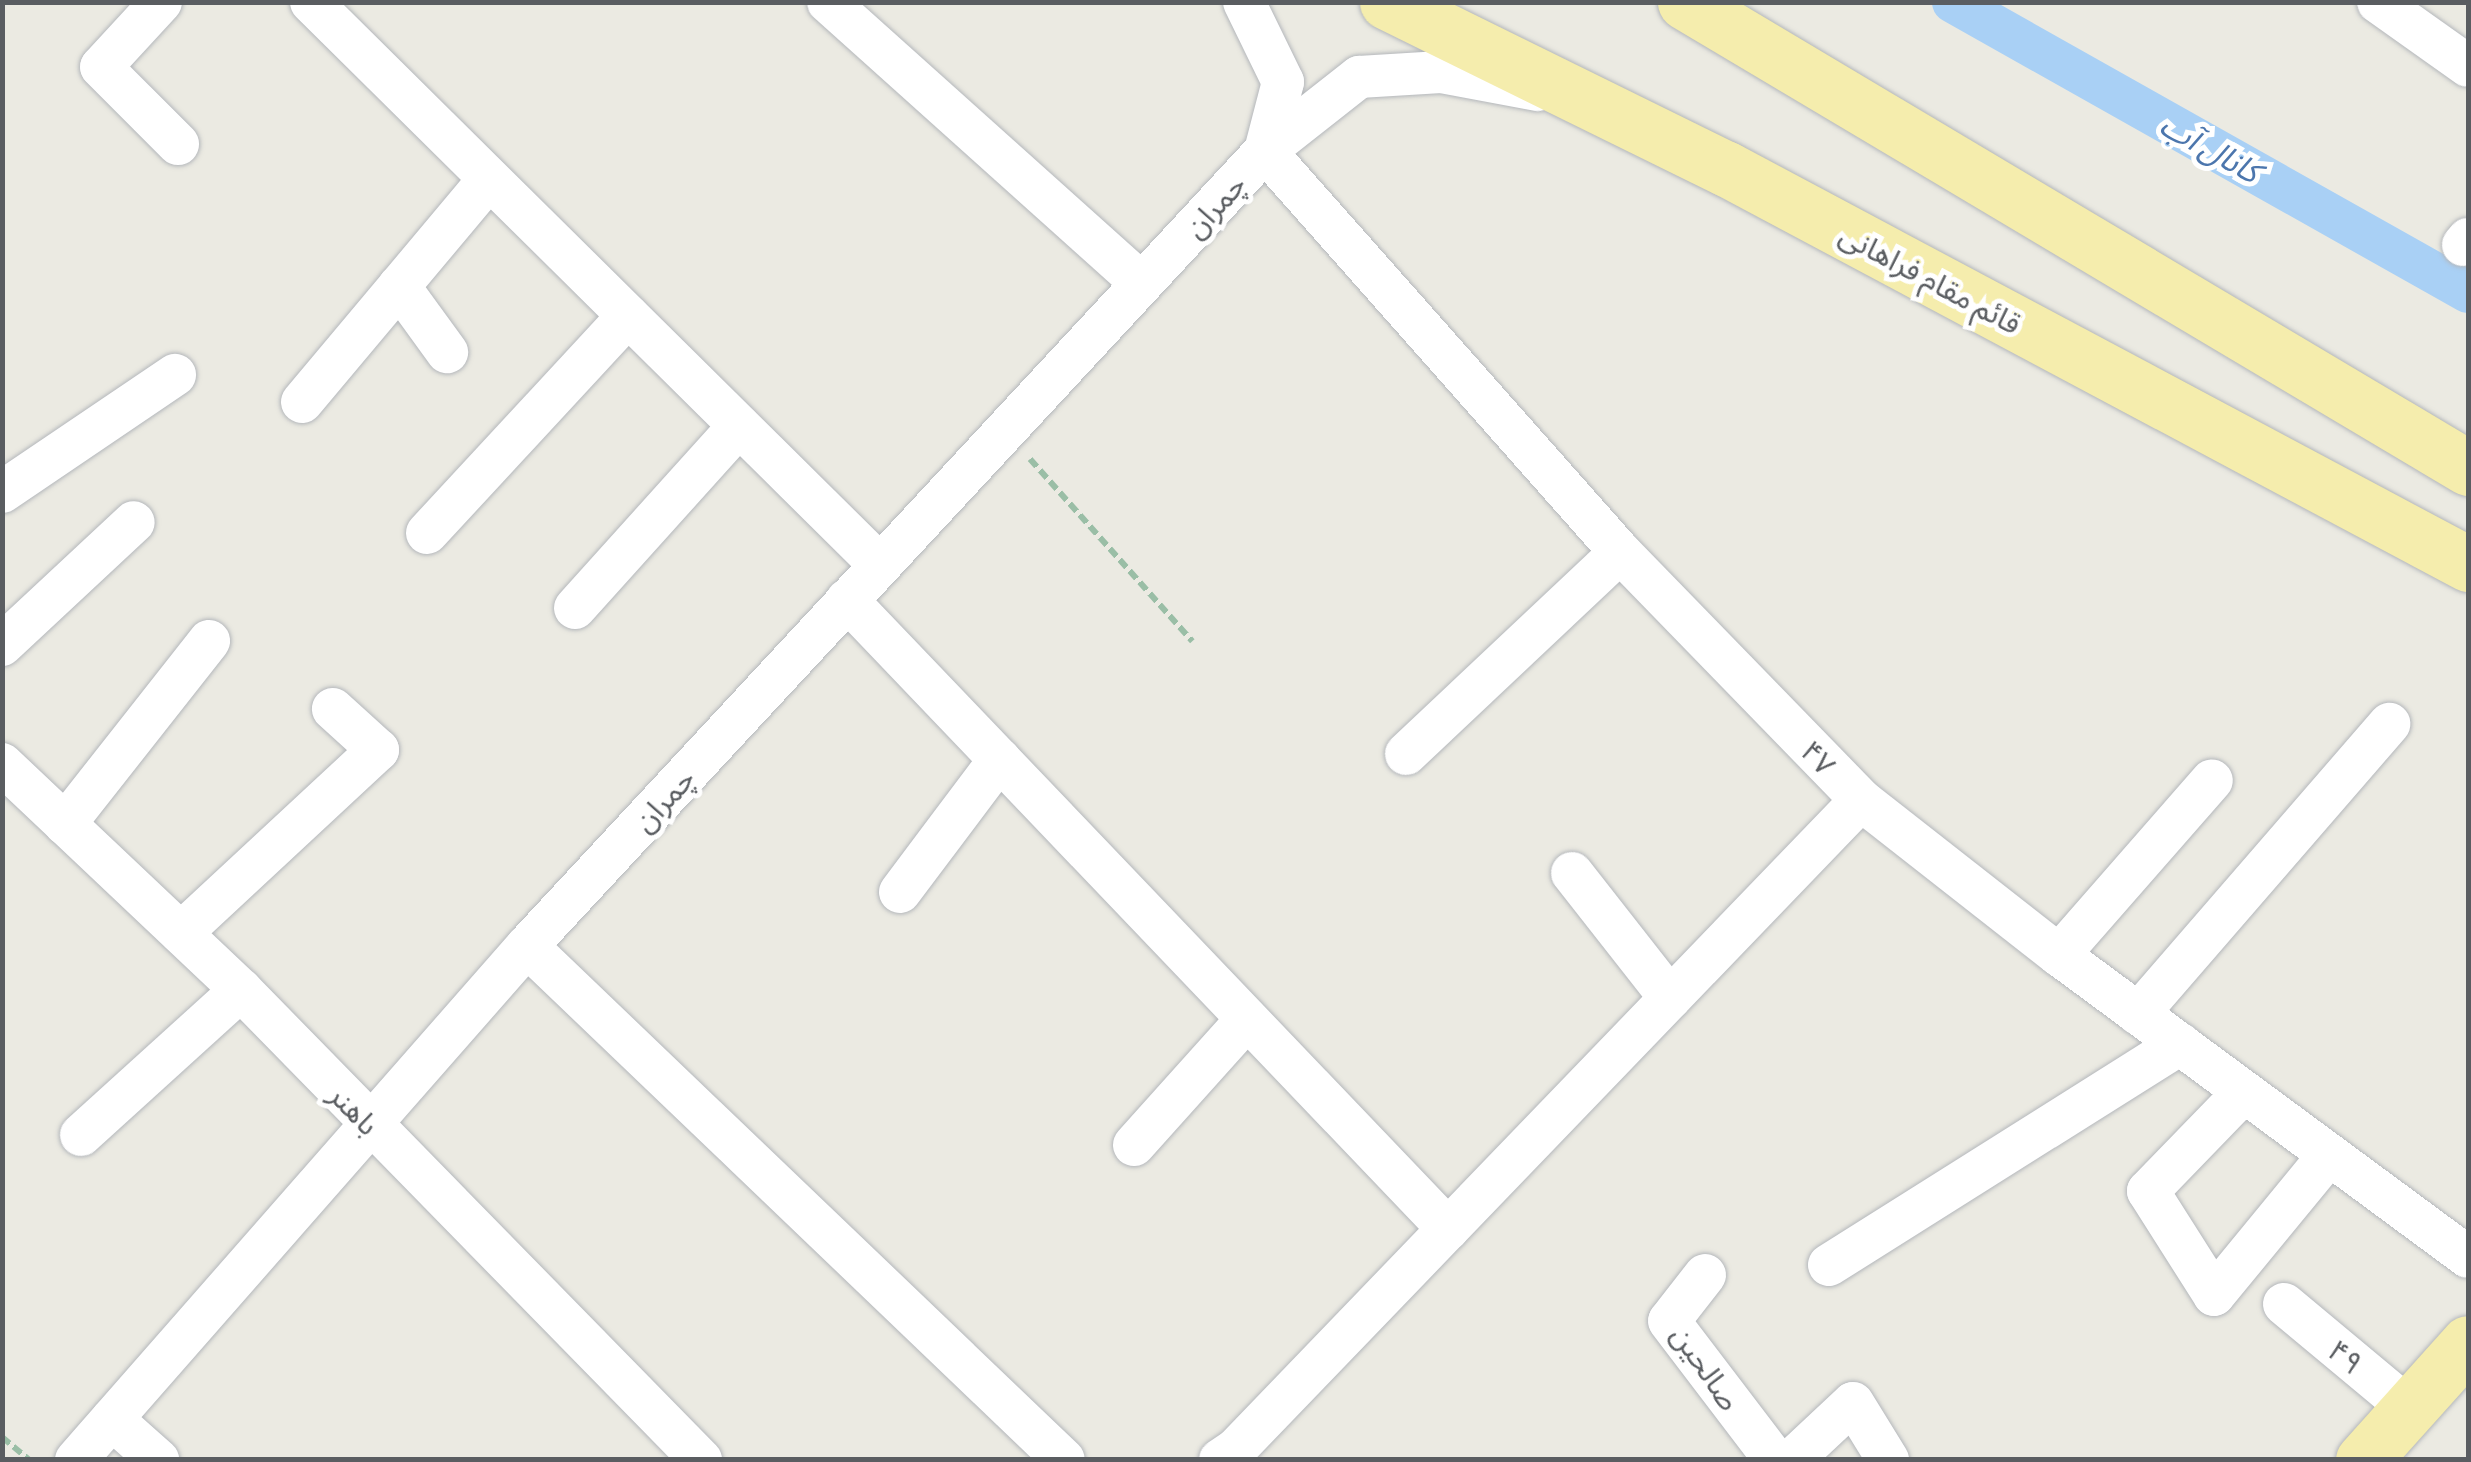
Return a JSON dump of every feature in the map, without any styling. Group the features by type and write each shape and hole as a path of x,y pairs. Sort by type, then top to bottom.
{"main road":[{"name":"قائم مقام فراهانی","path":"1387,2 1725,168 2468,564"},
{"path":"1689,4 2468,468"},
{"path":"2363,1460 2468,1344"}],"street":[{"path":"162,2 102,67 178,144"},
{"path":"311,2 880,565"},
{"path":"828,2 1141,282"},
{"path":"1244,2 1283,82 1265,151"},
{"path":"2378,2 2468,66"},
{"name":"چمران","path":"76,1460 527,946 1141,282 1265,151 1358,78 1441,72 1546,92 1725,168"},
{"name":"۴۷","path":"1265,151 1620,552 1861,800 2059,955 2468,1257"},
{"path":"302,402 489,179"},
{"path":"399,286 447,352"},
{"path":"427,533 628,316"},
{"path":"2,492 175,375"},
{"path":"576,608 739,426"},
{"path":"2,645 134,522"},
{"path":"1406,754 1620,552"},
{"path":"847,600 1448,1229"},
{"path":"65,824 208,641"},
{"path":"181,933 378,750 334,710"},
{"path":"2138,1014 2389,724"},
{"path":"900,892 1000,759"},
{"path":"2059,955 2212,780"},
{"name":"باهنر","path":"8,781 65,824 241,990 701,1460"},
{"path":"1233,1456 1861,800"},
{"path":"1572,873 1670,998"},
{"path":"527,946 1064,1460"},
{"path":"81,1135 241,990"},
{"path":"1134,1145 1248,1019"},
{"path":"1829,1265 2180,1044"},
{"path":"2244,1092 2148,1191 2214,1295 2328,1154"},
{"name":"صالحین","path":"1705,1275 1669,1320 1775,1460"},
{"name":"۴۹","path":"2284,1304 2409,1408"},
{"path":"1792,1460 1852,1403 1888,1460"},
{"path":"112,1419 158,1460"}],"path":[{"path":"1004,430 1192,641"},
{"path":"2,1437 29,1460"}],"waterway":[{"name":"کانال آب","path":"1953,2 2468,292"}]}
